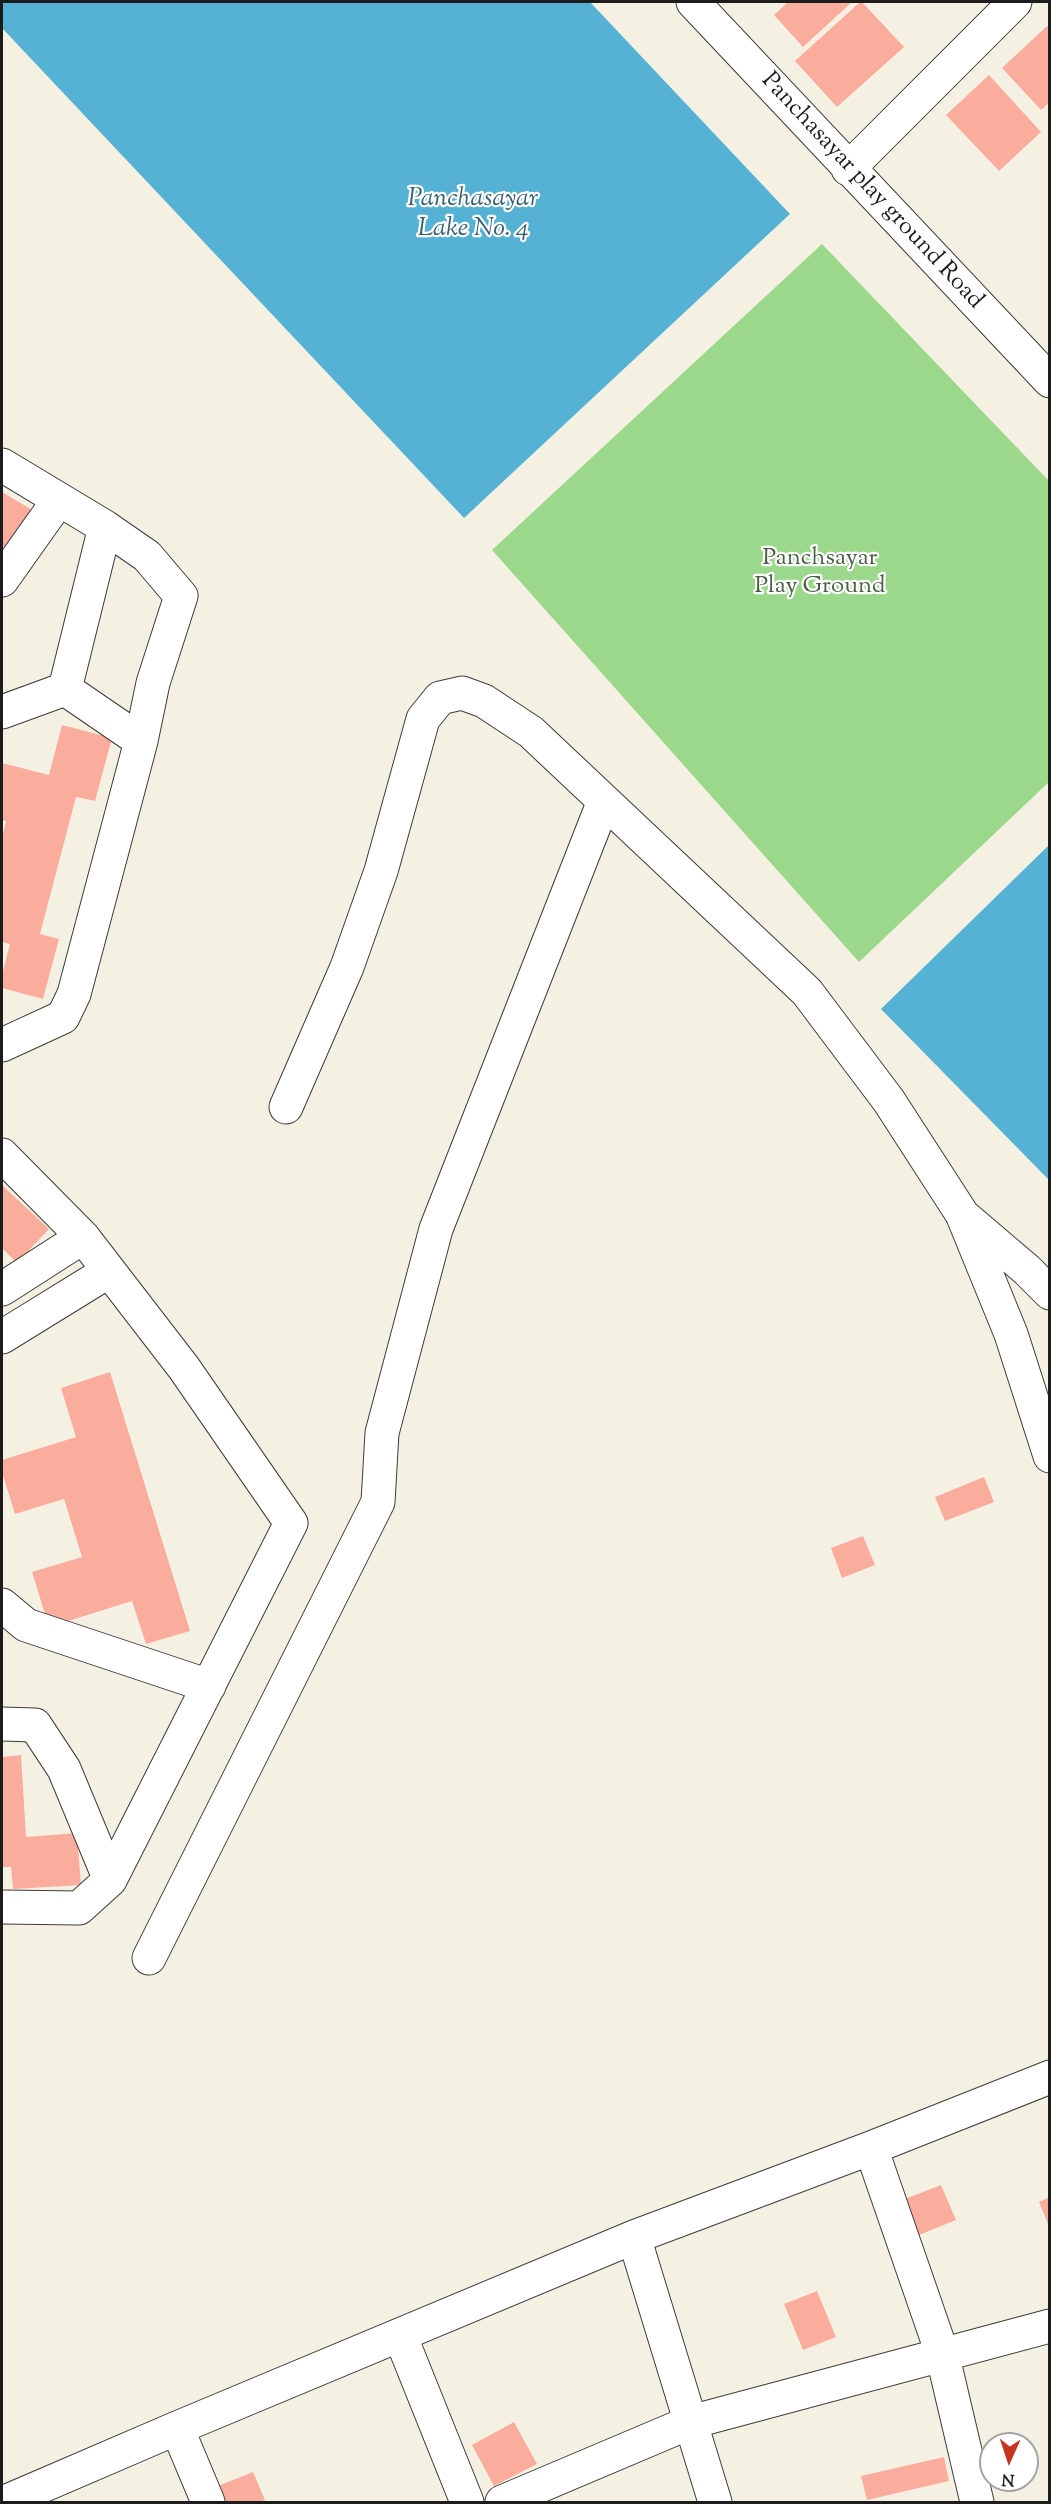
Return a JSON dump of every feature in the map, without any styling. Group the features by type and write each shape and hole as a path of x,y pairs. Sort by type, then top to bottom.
{"street":[{"name":"Panchasayar play ground Road","path":"693,2 1050,381"},
{"path":"848,169 1015,2"},
{"path":"2,465 58,501 105,527 147,556 181,596 153,683 141,741 74,994 63,1017 8,1034"},
{"path":"2,580 58,501"},
{"path":"65,689 105,527"},
{"path":"2,712 65,689"},
{"path":"65,689 141,741"},
{"path":"286,1107 347,967 374,892 423,719 440,698 462,693 484,701 531,732 807,992 889,1101 962,1214 1011,1334 1050,1456"},
{"path":"149,1958 378,1502 382,1433 436,1229 604,801"},
{"path":"2,1155 83,1237 184,1368 291,1523 110,1881 79,1908 2,1907"},
{"path":"962,1214 1050,1293"},
{"path":"2,1289 83,1237"},
{"path":"2,1337 109,1271"},
{"path":"2,1605 26,1625 209,1686"},
{"path":"2,1724 35,1725 64,1769 110,1881"},
{"path":"5,2502 634,2237 871,2148 1050,2077"},
{"path":"871,2148 942,2353 977,2502"},
{"path":"634,2237 715,2502"},
{"path":"502,2502 691,2422 942,2353 1050,2326"},
{"path":"400,2335 467,2502"},
{"path":"177,2428 208,2502"}],"green space":[{"name":"Panchsayar Play Ground","path":"822,244 1049,481 1049,782 859,962 492,550"}],"water":[{"name":"Panchasayar Lake No. 4","path":"2,2 590,2 790,214 464,518 2,28"},
{"path":"1049,845 1049,1180 881,1009"}],"building":[{"path":"788,2 852,2 803,47 774,15"},
{"path":"860,2 904,47 837,107 795,61"},
{"path":"1047,26 1050,29 1050,102 1041,110 1002,68"},
{"path":"989,75 1041,132 999,171 946,115"},
{"path":"2,492 34,511 11,551 2,545"},
{"path":"62,725 112,738 95,801 76,797 40,934 59,939 43,999 2,988 2,975 10,944 2,942 2,838 6,821 2,820 2,763 49,775"},
{"path":"2,1185 49,1229 17,1263 2,1248"},
{"path":"110,1372 190,1631 146,1644 132,1601 49,1627 32,1572 82,1557 64,1499 15,1514 2,1472 2,1460 76,1437 61,1388"},
{"path":"984,1477 994,1502 945,1521 935,1497"},
{"path":"863,1536 875,1565 842,1578 831,1548"},
{"path":"21,1755 26,1837 77,1833 81,1885 13,1889 11,1867 2,1867 2,1757"},
{"path":"941,2185 956,2220 919,2235 905,2199"},
{"path":"1050,2197 1050,2224 1048,2224 1039,2202"},
{"path":"817,2291 836,2337 803,2350 784,2304"},
{"path":"514,2422 537,2464 494,2486 472,2445"},
{"path":"944,2457 949,2481 867,2500 861,2476"},
{"path":"253,2472 265,2500 225,2502 218,2486"}]}
